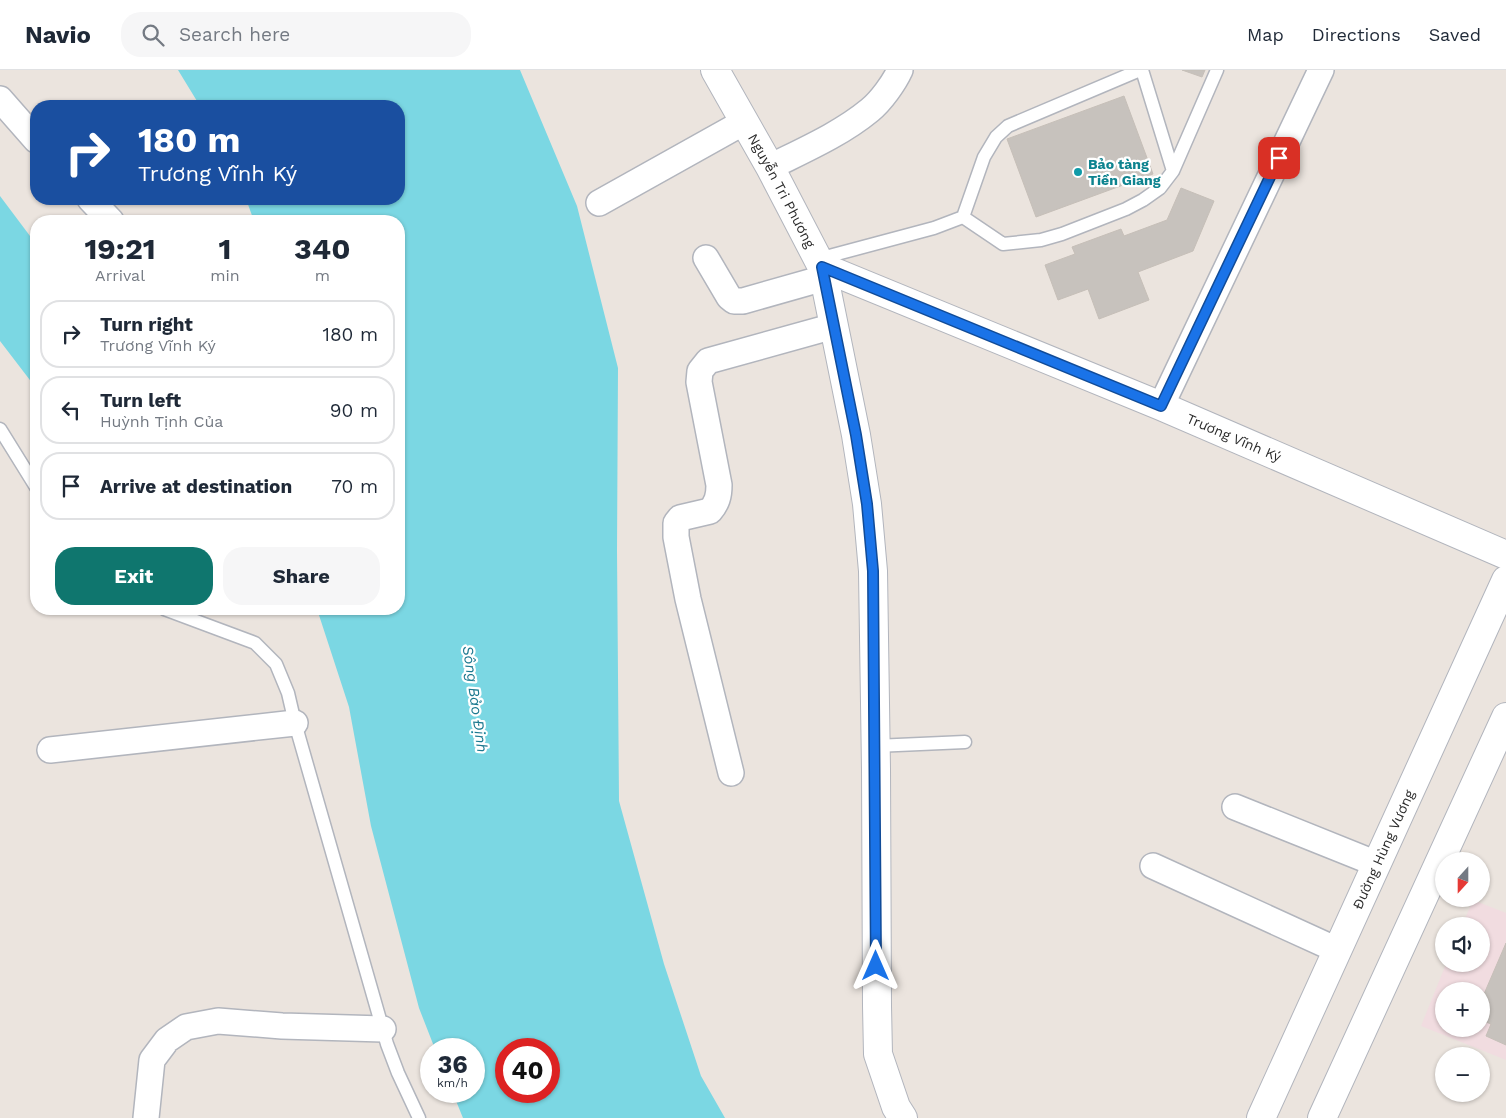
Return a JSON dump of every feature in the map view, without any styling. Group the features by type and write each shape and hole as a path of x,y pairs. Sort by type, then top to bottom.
{"street":[{"name":"Nguyễn Tri Phương","path":"715,70 770,167 822,268 856,435 867,504 873,571 878,1054 896,1107 903,1118"},
{"path":"770,167 843,128 872,109 895,80 900,70"},
{"path":"1161,406 1320,70"},
{"path":"0,99 30,133"},
{"path":"599,203 744,122"},
{"path":"96,205 105,215"},
{"path":"706,258 729,297 734,301 743,301 822,268"},
{"name":"Trương Vĩnh Ký","path":"822,268 1161,406 1506,555"},
{"path":"732,773 690,608 676,537 676,523 680,518 710,512 716,504 719,494 719,485 699,382 700,370 708,362 834,326"},
{"name":"Đường Hùng Vương","path":"1261,1118 1506,580"},
{"path":"1322,1118 1506,717"},
{"path":"50,750 295,723"},
{"path":"1235,807 1377,864"},
{"path":"1152,866 1337,950"},
{"path":"146,1118 152,1060 167,1040 186,1027 218,1021 282,1026 383,1029"}],"lane":[{"path":"964,217 984,157 996,137 1008,126 1141,70 1173,170"},
{"path":"964,217 1003,244 1041,240 1062,234 1126,209 1143,200 1160,188 1173,170 1216,70"},
{"path":"822,268 964,217"},
{"path":"0,429 30,477"},
{"path":"180,615 255,643 276,664 288,693 387,1044 419,1118"},
{"path":"875,746 965,742"}],"shaded area":[{"path":"1490,907 1506,913 1506,1060 1490,1054 1490,1047 1474,1047 1448,1037 1490,1037 1490,982 1439,982 1443,972 1490,972 1490,917 1466,917 1470,908"},
{"path":"1435,991 1435,1032 1421,1026"}],"water":[{"name":"Sông Bảo Định","path":"178,70 520,70 577,206 618,368 619,801 664,964 701,1076 725,1118 463,1118 457,1103 485,1103 485,1038 431,1038 419,1008 371,826 349,707 319,615 405,615 405,215 252,215 248,205 405,205 405,100 196,100"},
{"path":"0,196 30,236 30,380 0,341"}],"building":[{"path":"1182,70 1205,70 1202,77"},
{"path":"1124,96 1153,174 1036,217 1007,139"},
{"path":"1181,188 1214,201 1193,251 1138,272 1149,300 1099,319 1088,289 1058,300 1045,265 1075,254 1072,247 1121,229 1124,236 1167,220"},
{"path":"1506,943 1506,1045 1488,1037 1490,1037 1491,1024 1489,982"}],"place":[{"name":"Bảo tàng Tiền Giang","path":"1078,172"}],"route":[{"path":"876,966 876,768 873,571 867,504 856,435 822,267 1161,406 1279,158"}]}
